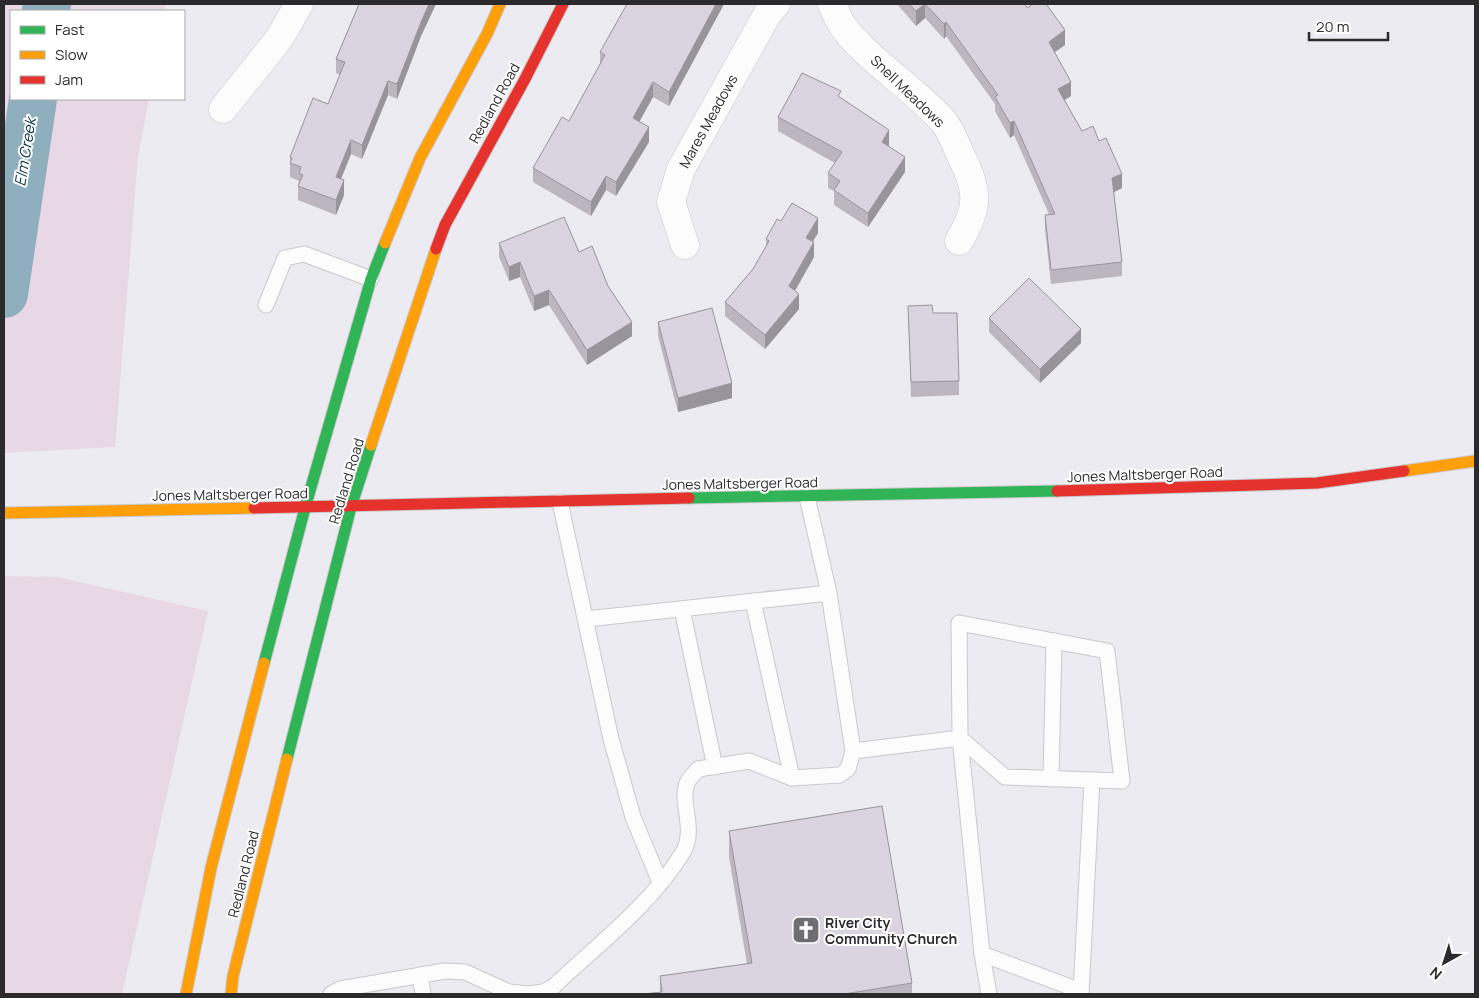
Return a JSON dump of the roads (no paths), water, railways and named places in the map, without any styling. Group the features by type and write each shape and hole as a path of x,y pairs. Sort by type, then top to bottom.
{"main road":[{"path":"186,994 211,868 304,508 371,279 420,158 487,34 500,4"},
{"name":"Redland Road","path":"231,994 233,976 351,507 421,289 445,225 538,55 563,4"},
{"name":"Jones Maltsberger Road","path":"4,513 1154,489 1317,483 1475,461"}],"street":[{"path":"223,109 279,39 299,4"},
{"name":"Mares Meadows","path":"685,245 671,202 681,169 768,13 776,4"},
{"name":"Snell Meadows","path":"832,4 841,24 864,49 907,86 945,124 967,168 976,202 970,224 959,241"}],"lane":[{"path":"266,305 285,258 304,254 371,279"},
{"path":"338,992 445,971 465,972 509,992 543,992 553,987 638,910 684,851 690,831 686,793 688,781 698,769 749,762 792,778 840,775 848,769 853,751 829,593 807,497"},
{"path":"560,502 616,756 633,817 660,882"},
{"path":"586,619 829,593"},
{"path":"753,601 792,778"},
{"path":"682,609 715,766"},
{"path":"853,751 960,738 1005,777 1122,781 1107,651 959,623 960,738 982,954 989,994"},
{"path":"1052,779 1054,641"},
{"path":"982,954 1081,993 1092,780"},
{"path":"420,976 423,994"}],"waterway":[{"name":"Elm Creek","path":"46,10 47,4"},
{"name":"Elm Creek","path":"4,294 33,100"}],"place":[{"name":"River City Community Church","path":"806,930"}]}
